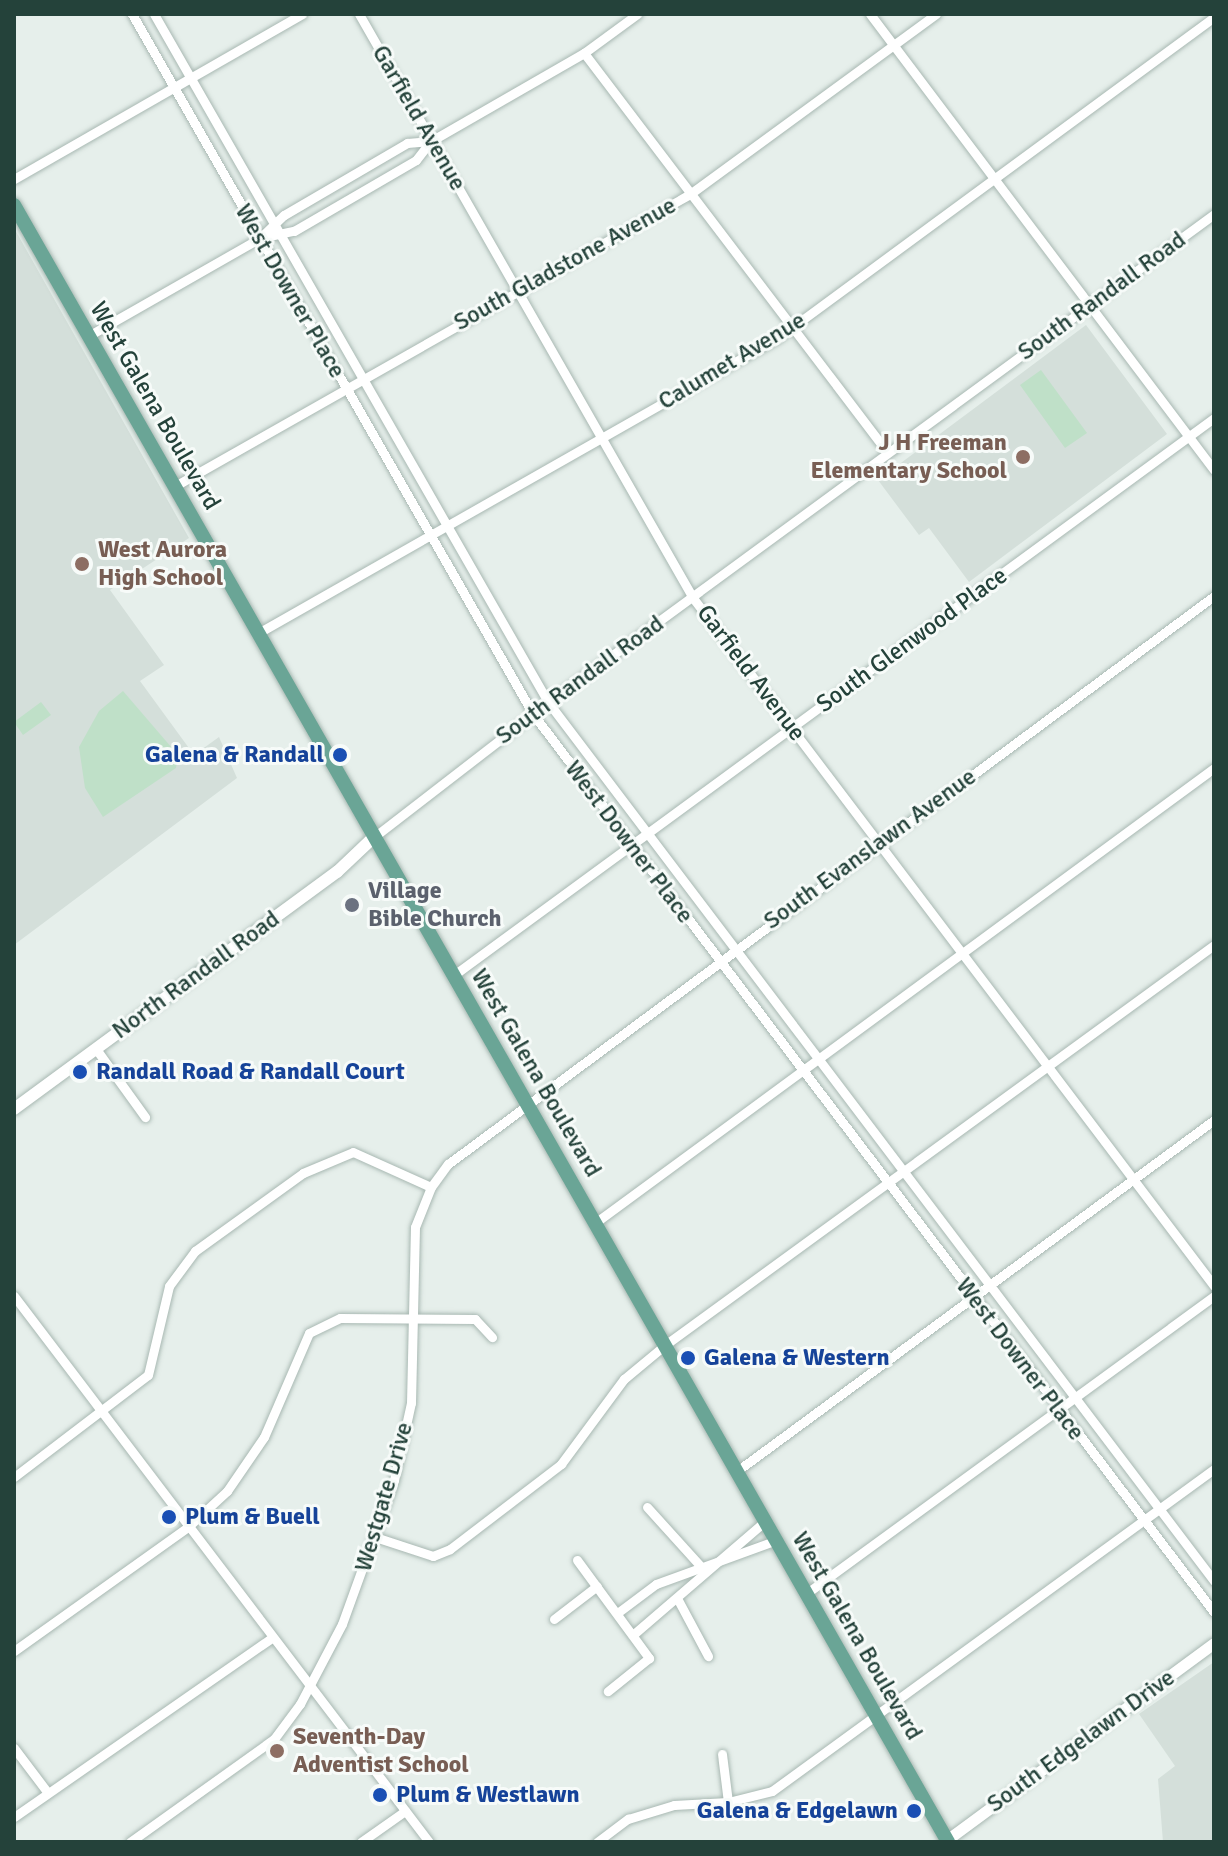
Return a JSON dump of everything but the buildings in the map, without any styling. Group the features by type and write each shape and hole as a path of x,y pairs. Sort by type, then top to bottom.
{"main road":[{"name":"West Galena Boulevard","path":"14,205 948,1841"},
{"name":"North Randall Road","path":"14,1109 337,872 374,837"}],"street":[{"name":"West Downer Place","path":"132,14 533,714 1057,1409 1214,1612"},
{"name":"West Downer Place","path":"154,14 548,702 732,950 1214,1581"},
{"path":"14,179 302,14"},
{"name":"Garfield Avenue","path":"359,14 693,598 1214,1286"},
{"path":"260,238 281,236 416,160 431,141 584,53 637,14"},
{"path":"870,14 1214,470"},
{"name":"South Gladstone Avenue","path":"175,486 690,194 936,14"},
{"name":"Calumet Avenue","path":"260,632 793,328 993,177 1214,17"},
{"path":"584,53 888,453"},
{"path":"90,335 260,238 274,225 407,143 431,141"},
{"name":"South Randall Road","path":"374,837 548,702 1214,214"},
{"name":"South Glenwood Place","path":"454,975 1214,418"},
{"name":"South Evanslawn Avenue","path":"526,1102 1214,596"},
{"path":"595,1223 964,955 1214,768"},
{"path":"375,1537 433,1556 450,1549 561,1464 624,1379 665,1345 1214,945"},
{"path":"96,1049 145,1117"},
{"name":"Westgate Drive","path":"130,1842 260,1751 311,1684 342,1624 375,1537 411,1403 415,1227 431,1187 448,1164 526,1102"},
{"path":"737,1471 1214,1120"},
{"path":"14,1477 148,1375 169,1286 195,1251 303,1173 353,1152 431,1187"},
{"path":"807,1593 1214,1296"},
{"path":"14,1297 429,1842"},
{"path":"14,1651 189,1526 227,1491 264,1437 309,1333 340,1318 475,1319 492,1337"},
{"path":"597,1842 639,1815 674,1805 728,1802 772,1791 1214,1469"},
{"path":"647,1507 704,1570"},
{"path":"635,1633 677,1598 704,1570 765,1521"},
{"path":"620,1611 656,1584 704,1570 777,1540"},
{"path":"577,1560 620,1611 649,1658 608,1691"},
{"path":"554,1619 597,1586"},
{"path":"677,1598 708,1656"},
{"path":"14,1817 273,1637"},
{"name":"South Edgelawn Drive","path":"948,1841 1214,1643"},
{"path":"14,1748 48,1793"},
{"path":"722,1754 728,1802"},
{"path":"361,1842 405,1811"}],"shaded area":[{"name":"West Aurora High School","path":"14,228 189,538 110,590 164,665 140,681 194,755 219,737 237,778 14,945"},
{"name":"J H Freeman Elementary School","path":"1086,325 1167,434 969,582 929,528 919,535 878,480"},
{"path":"1214,1662 1214,1842 1163,1842 1158,1779 1175,1766 1139,1714"}],"green space":[{"path":"1041,370 1087,433 1065,448 1020,385"},
{"path":"123,691 178,755 176,768 103,817 85,788 79,747 99,711"},
{"path":"41,702 51,715 23,735 14,722"}],"place":[{"name":"J H Freeman Elementary School","path":"1023,457"},
{"name":"West Aurora High School","path":"82,564"},
{"name":"Galena & Randall","path":"340,755"},
{"name":"Village Bible Church","path":"352,905"},
{"name":"Randall Road & Randall Court","path":"80,1072"},
{"name":"Galena & Western","path":"688,1358"},
{"name":"Plum & Buell","path":"169,1517"},
{"name":"Seventh-Day Adventist School","path":"277,1751"},
{"name":"Plum & Westlawn","path":"380,1795"},
{"name":"Galena & Edgelawn","path":"914,1811"}]}
